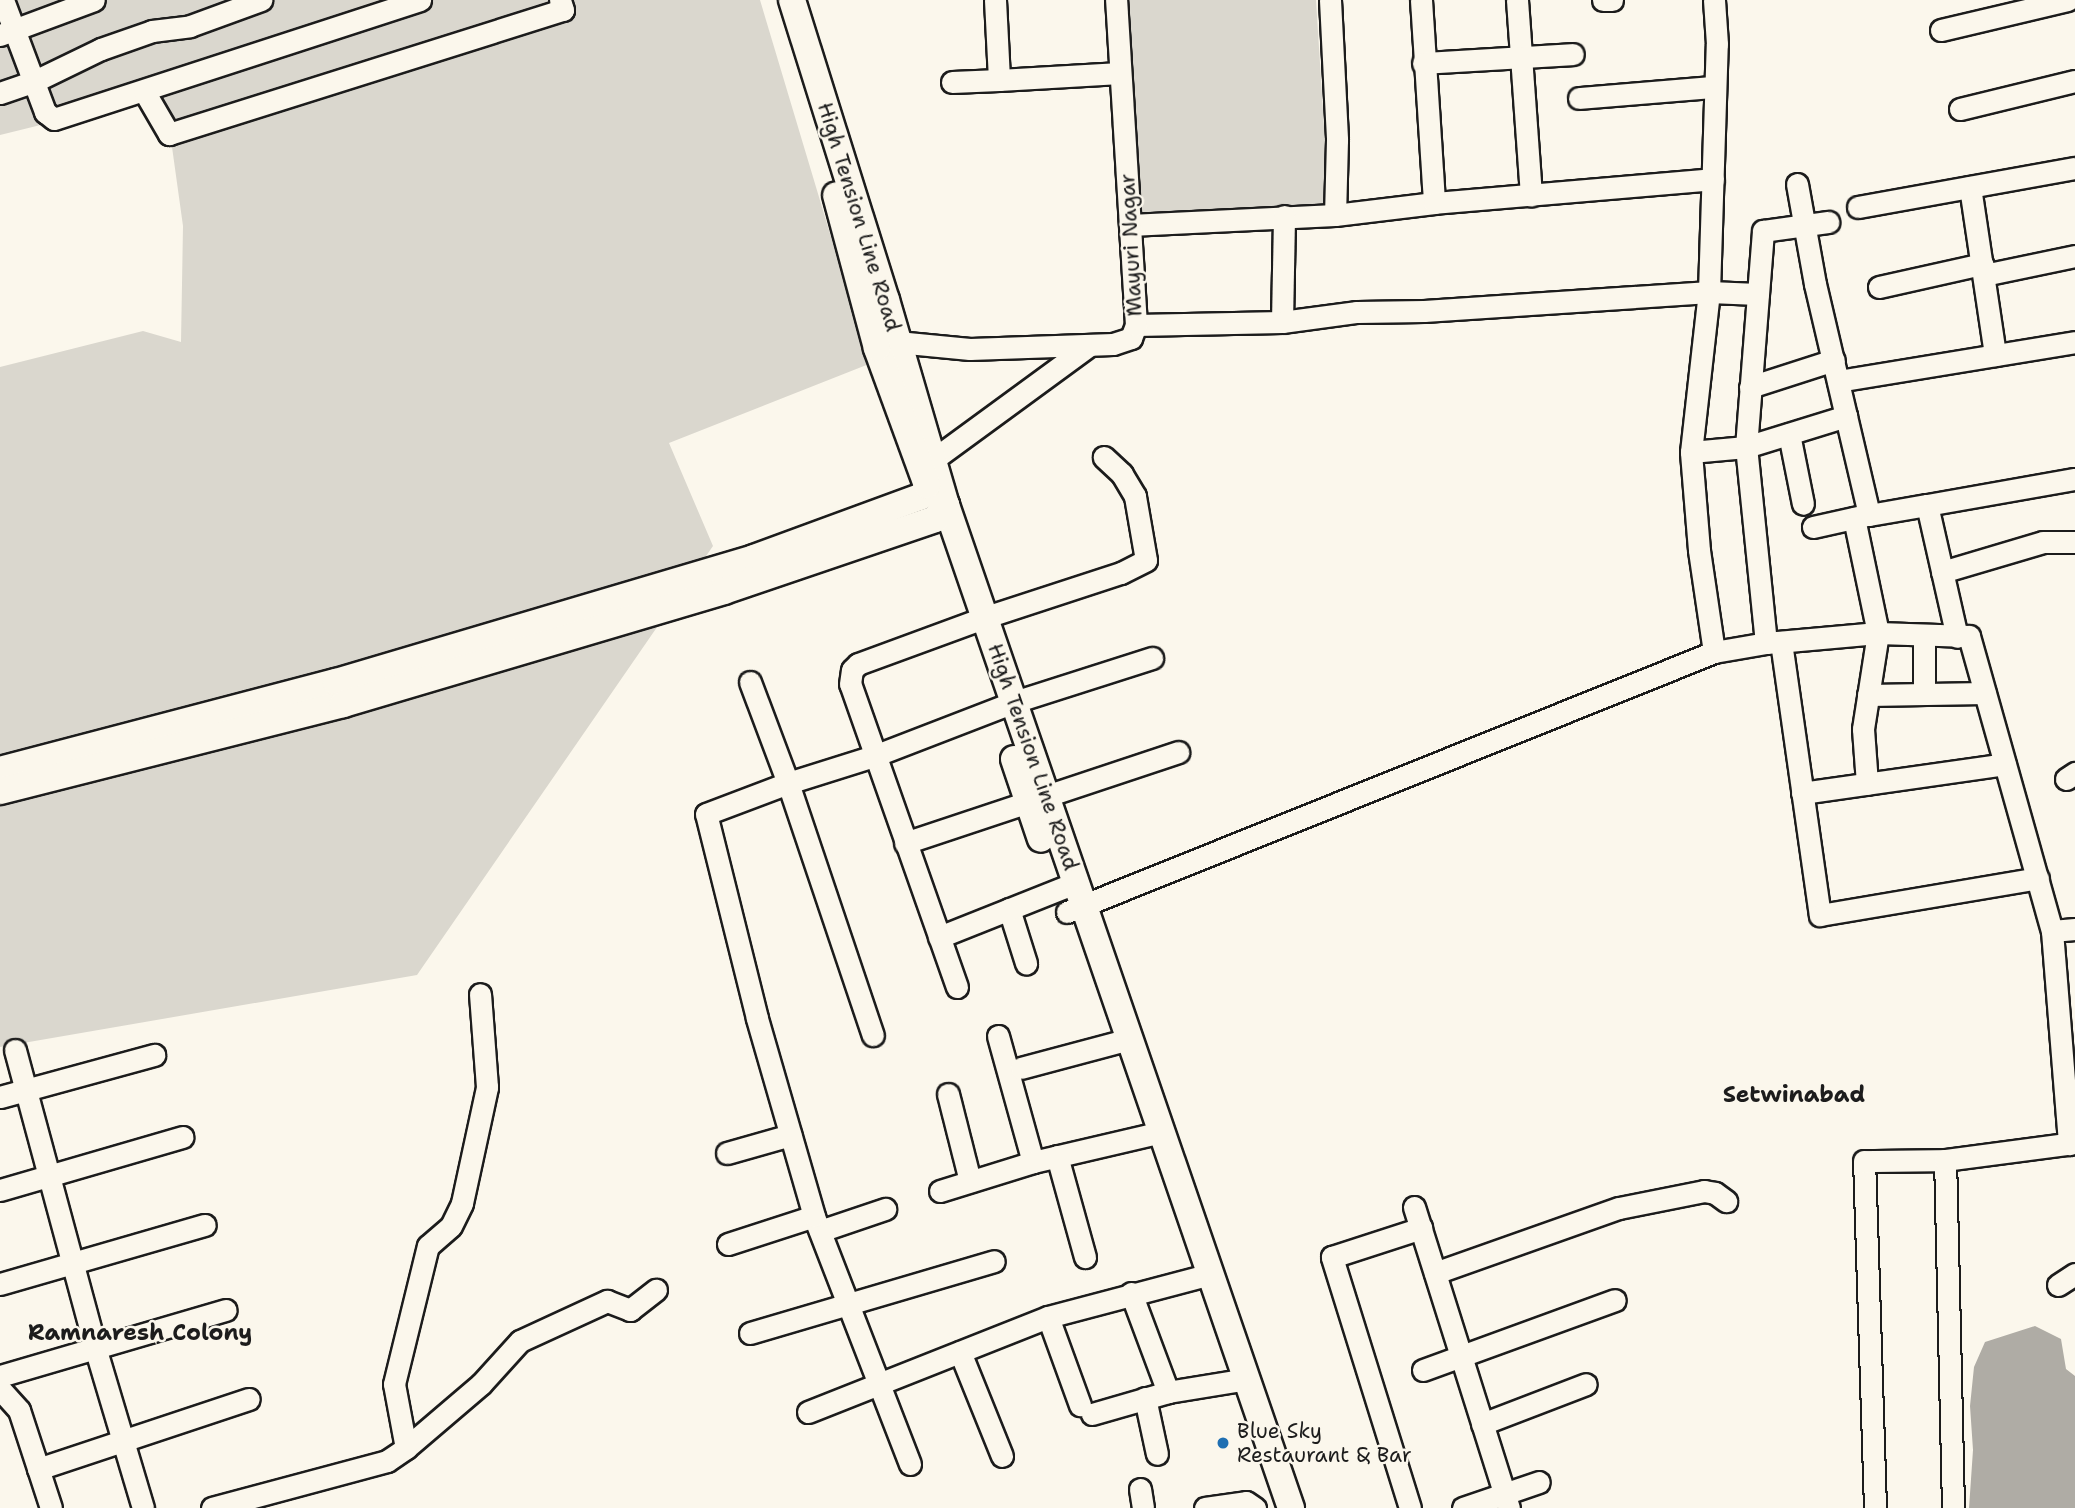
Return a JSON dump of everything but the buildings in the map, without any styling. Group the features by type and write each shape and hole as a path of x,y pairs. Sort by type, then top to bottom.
{"main road":[{"name":"High Tension Line Road","path":"776,0 832,181 887,345 934,459 940,512 1037,798 1239,1380 1291,1508"},
{"name":"High Tension Line Road","path":"792,0 887,345"},
{"path":"0,770 339,693 754,558 920,497 927,485 887,345"},
{"path":"0,791 339,693 724,591 940,512"},
{"path":"1239,1380 1275,1508"}],"street":[{"path":"3,0 7,32 34,81 45,112 54,119 420,0"},
{"path":"7,32 94,0"},
{"path":"0,93 34,81 101,49 152,31 190,26 261,0"},
{"path":"144,90 169,134 562,10 560,0"},
{"path":"995,0 999,80"},
{"name":"Mayuri Nagar","path":"887,345 970,349 1122,343 1130,338 1136,325 1116,0"},
{"path":"1330,0 1337,140 1335,215"},
{"path":"1421,0 1434,203"},
{"path":"1517,0 1519,58 1531,195"},
{"path":"1603,0 1612,0"},
{"path":"1714,0 1717,44 1709,292 1691,452 1699,550 1714,652"},
{"path":"1941,30 2068,0"},
{"path":"1423,63 1573,54"},
{"path":"952,82 1120,73"},
{"path":"1961,109 2075,81"},
{"path":"1579,98 1714,87"},
{"path":"1858,207 2075,169"},
{"path":"1130,225 1335,215 1434,203 1713,179"},
{"path":"1797,184 1803,226 1846,416 1878,633 1863,729 1867,784"},
{"path":"1970,187 1995,355"},
{"path":"1282,322 1284,216"},
{"path":"1828,222 1763,231 1745,447 1774,642 1802,793 1819,915 2038,878"},
{"path":"1879,287 2075,256"},
{"path":"1136,325 1282,322 1357,312 1424,311 1709,292 1758,294"},
{"path":"1750,387 1836,370 1995,355 2075,342"},
{"path":"934,459 1090,345"},
{"path":"1691,452 1745,447 1846,416"},
{"path":"1789,434 1803,504"},
{"path":"957,987 850,684 852,670 858,664 978,619 1121,573 1146,560 1135,496 1122,474 1104,457"},
{"path":"1813,527 2075,479"},
{"path":"1927,505 1957,637"},
{"path":"1942,572 2043,541 2075,542"},
{"path":"939,937 1009,909 1071,897 1714,652 1774,642 1878,633 1969,636 2052,930 2072,1143 1945,1160 1864,1161 1875,1508"},
{"path":"1924,635 1924,694"},
{"path":"910,1464 851,1304 817,1224 790,1135 706,814 788,783 874,756 1006,705 1153,658"},
{"path":"750,682 788,783 873,1035"},
{"path":"1868,695 1985,693"},
{"path":"905,843 1178,752"},
{"path":"1802,793 2005,764"},
{"path":"1009,909 1026,963"},
{"path":"2052,930 2075,929"},
{"path":"406,1448 394,1384 428,1246 451,1226 462,1203 487,1087 480,994"},
{"path":"998,1036 1033,1162"},
{"path":"1021,1068 1121,1042"},
{"path":"15,1050 95,1347 142,1508"},
{"path":"0,1097 154,1055"},
{"path":"948,1094 970,1181"},
{"path":"940,1191 1033,1162 1153,1134"},
{"path":"727,1153 790,1135"},
{"path":"0,1190 182,1137"},
{"path":"1058,1156 1085,1257"},
{"path":"1945,1160 1953,1508"},
{"path":"1435,1273 1619,1208 1704,1191 1715,1193 1726,1201"},
{"path":"728,1244 885,1209"},
{"path":"1410,1508 1332,1257 1418,1217 1506,1501"},
{"path":"0,1284 205,1225"},
{"path":"750,1333 994,1261"},
{"path":"808,1412 1048,1317 1203,1276"},
{"path":"213,1508 261,1501 387,1461 481,1384 520,1341 607,1301 630,1310 656,1290"},
{"path":"1131,1293 1168,1392"},
{"path":"1423,1370 1615,1300"},
{"path":"0,1376 226,1310"},
{"path":"1048,1317 1086,1409 1239,1380"},
{"path":"960,1352 1002,1456"},
{"path":"1482,1424 1586,1384"},
{"path":"0,1389 19,1410 51,1508"},
{"path":"1145,1398 1157,1454"},
{"path":"38,1469 122,1438 249,1399"},
{"path":"1463,1508 1506,1501 1539,1482"},
{"path":"1205,1508 1246,1502 1255,1508"}],"shaded area":[{"path":"0,0 760,0 869,364 669,443 713,546 417,975 0,1047 0,367 143,331 181,342 183,226 172,147 142,100 0,135"},
{"path":"1126,0 1316,0 1329,206 1139,217"},
{"path":"2035,1326 2061,1339 2066,1369 2075,1376 2075,1508 1969,1508 1973,1450 1970,1406 1974,1367 1985,1342"}],"place":[{"name":"Blue Sky Restaurant & Bar","path":"1223,1443"}],"district":[{"name":"Setwinabad","path":"1794,1094"},
{"name":"Ramnaresh Colony","path":"140,1332"}]}
